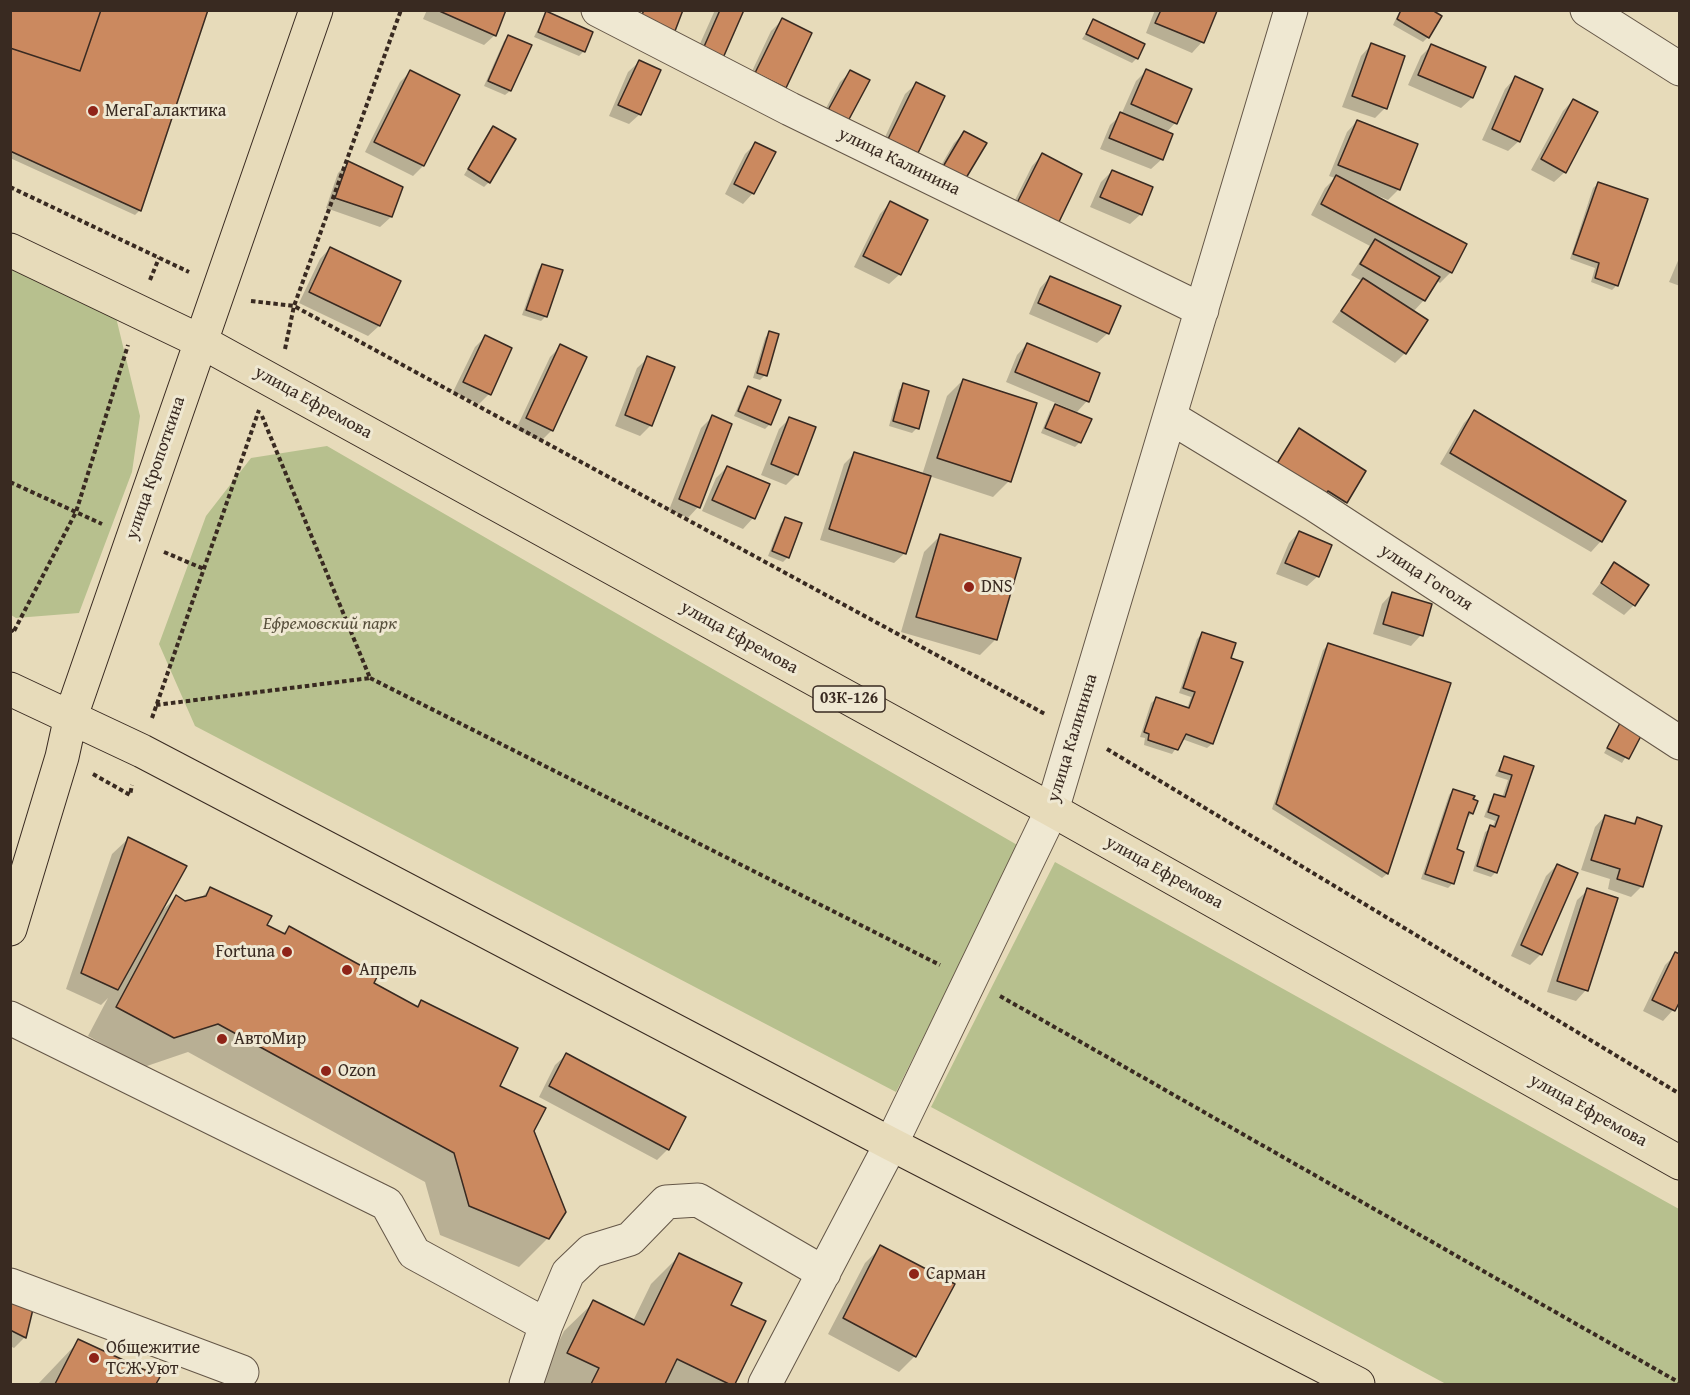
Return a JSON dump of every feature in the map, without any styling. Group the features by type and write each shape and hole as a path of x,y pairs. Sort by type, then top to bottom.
{"main road":[{"name":"улица Кропоткина","path":"10,929 62,757 71,716 316,10"},
{"name":"улица Ефремова","path":"10,250 200,341 1052,810 1680,1163"},
{"path":"10,689 153,756 891,1144 1358,1384"}],"street":[{"name":"улица Калинина","path":"598,10 790,109 1202,310"},
{"name":"улица Калинина","path":"765,1384 891,1144 1052,810 1291,10"},
{"path":"1587,10 1680,69"},
{"name":"улица Гоголя","path":"1170,417 1316,505 1680,743"},
{"path":"10,1018 387,1204 414,1253 546,1325"},
{"path":"526,1384 546,1325 568,1273 591,1251 630,1239 666,1202 698,1200 824,1273"},
{"path":"10,1285 242,1372"}],"path":[{"path":"283,357 294,306 401,10"},
{"path":"10,187 193,274"},
{"path":"147,290 159,258"},
{"path":"247,301 294,306 1075,730 1680,1094"},
{"path":"10,629 13,633 76,512 129,341"},
{"path":"150,723 259,410 370,678"},
{"path":"10,482 106,526"},
{"path":"154,549 204,569"},
{"path":"156,705 370,678 970,980 1680,1383"},
{"path":"85,770 130,795 133,784"}],"green space":[{"path":"11,261 113,305 140,416 132,472 79,613 16,618 11,615"},
{"name":"Ефремовский парк","path":"327,446 1019,846 896,1092 195,726 159,644 206,516 251,458"},
{"path":"1055,862 1679,1209 1679,1384 1446,1384 931,1107"}],"building":[{"path":"10,10 101,10 80,71 10,48"},
{"name":"МегаГалактика","path":"101,10 208,10 141,211 10,151 10,48 80,71"},
{"path":"437,10 506,10 496,36"},
{"path":"644,10 683,10 675,31 641,17"},
{"path":"720,10 744,10 723,58 703,49"},
{"path":"1161,10 1217,11 1204,43 1155,23"},
{"path":"1401,10 1432,10 1442,16 1429,38 1397,19"},
{"path":"546,11 593,32 585,52 538,32"},
{"path":"782,18 812,33 786,88 755,73"},
{"path":"1093,19 1145,44 1138,59 1086,34"},
{"path":"508,35 532,45 511,91 488,81"},
{"path":"1371,43 1405,56 1387,109 1352,96"},
{"path":"1431,44 1486,67 1473,98 1418,75"},
{"path":"639,60 661,70 641,115 618,105"},
{"path":"1146,69 1192,89 1177,124 1131,104"},
{"path":"410,70 460,95 424,166 374,142"},
{"path":"850,70 870,80 847,123 827,112"},
{"path":"1515,76 1543,89 1520,142 1492,129"},
{"path":"916,82 945,96 918,153 888,139"},
{"path":"1573,99 1598,112 1566,173 1541,159"},
{"path":"1120,112 1173,134 1163,160 1109,138"},
{"path":"1357,120 1418,144 1400,190 1338,165"},
{"path":"493,126 516,139 490,183 468,169"},
{"path":"964,131 987,143 963,183 941,170"},
{"path":"755,142 776,152 754,194 734,184"},
{"path":"1042,153 1082,174 1058,224 1017,203"},
{"path":"348,161 403,187 392,217 335,198"},
{"path":"1112,170 1153,187 1142,215 1100,197"},
{"path":"1336,175 1467,244 1452,273 1321,204"},
{"path":"1598,182 1648,199 1618,286 1595,278 1599,263 1573,254"},
{"path":"890,201 928,220 901,275 863,256"},
{"path":"1375,239 1440,277 1425,301 1360,264"},
{"path":"330,247 401,281 380,326 309,292"},
{"path":"542,264 563,270 547,317 526,310"},
{"path":"1050,276 1121,306 1109,334 1038,303"},
{"path":"1363,278 1428,320 1406,354 1341,311"},
{"path":"769,331 779,334 767,376 757,373"},
{"path":"485,335 512,348 491,395 463,382"},
{"path":"1027,343 1100,373 1089,402 1015,372"},
{"path":"560,344 587,357 553,431 526,418"},
{"path":"647,356 675,367 652,426 625,415"},
{"path":"963,379 1037,403 1011,482 937,458"},
{"path":"903,383 929,391 919,429 893,421"},
{"path":"748,386 781,400 771,425 738,411"},
{"path":"1055,404 1092,419 1081,443 1045,428"},
{"path":"1474,410 1626,501 1602,542 1450,453"},
{"path":"712,415 732,424 700,508 679,499"},
{"path":"789,417 816,427 798,475 771,464"},
{"path":"1299,428 1366,471 1347,503 1328,491 1318,508 1268,478"},
{"path":"854,452 931,476 906,554 829,529"},
{"path":"727,466 770,484 755,519 712,500"},
{"path":"785,517 802,523 789,558 772,551"},
{"path":"1299,531 1332,545 1319,577 1285,563"},
{"name":"DNS","path":"940,534 1021,558 997,640 916,617"},
{"path":"1614,562 1649,585 1635,606 1601,583"},
{"path":"1392,592 1432,604 1423,636 1383,624"},
{"path":"1202,632 1236,643 1231,658 1243,662 1213,744 1186,734 1178,750 1148,740 1149,734 1144,732 1156,697 1189,708 1195,692 1183,688"},
{"path":"1328,643 1451,683 1388,874 1276,804"},
{"path":"1620,723 1642,734 1629,759 1607,748"},
{"path":"1504,756 1534,766 1497,873 1477,866 1490,825 1495,827 1499,816 1488,812 1494,794 1505,797 1512,775 1499,771"},
{"path":"1453,789 1475,796 1473,799 1478,801 1473,814 1469,812 1457,849 1464,852 1454,884 1425,874"},
{"path":"1605,815 1635,824 1637,817 1662,826 1643,887 1617,879 1620,869 1591,860"},
{"path":"128,837 187,866 118,990 81,973"},
{"path":"1557,864 1578,873 1542,955 1521,945"},
{"path":"210,887 272,916 267,925 285,934 289,926 378,975 374,983 418,1007 421,1000 518,1048 500,1086 546,1108 534,1131 566,1212 549,1239 469,1206 454,1153 218,1024 174,1038 116,1007 176,895 185,901 206,896"},
{"path":"1587,888 1618,898 1588,991 1557,981"},
{"path":"1675,952 1680,954 1680,1001 1675,1011 1652,1000"},
{"path":"566,1053 686,1117 669,1150 549,1086"},
{"path":"880,1245 955,1284 916,1357 843,1318"},
{"path":"679,1253 742,1283 731,1305 766,1321 735,1384 729,1384 677,1359 665,1384 591,1384 599,1368 567,1353 593,1300 644,1325"},
{"path":"10,1292 35,1301 26,1338 10,1330"},
{"name":"Общежитие ТСЖ Уют","path":"78,1339 160,1377 156,1384 55,1384"}],"place":[{"name":"МегаГалактика","path":"93,111"},
{"name":"DNS","path":"969,587"},
{"name":"Fortuna","path":"287,952"},
{"name":"Апрель","path":"347,970"},
{"name":"АвтоМир","path":"222,1039"},
{"name":"Ozon","path":"326,1071"},
{"name":"Сарман","path":"914,1274"},
{"name":"Общежитие ТСЖ Уют","path":"94,1358"}]}
